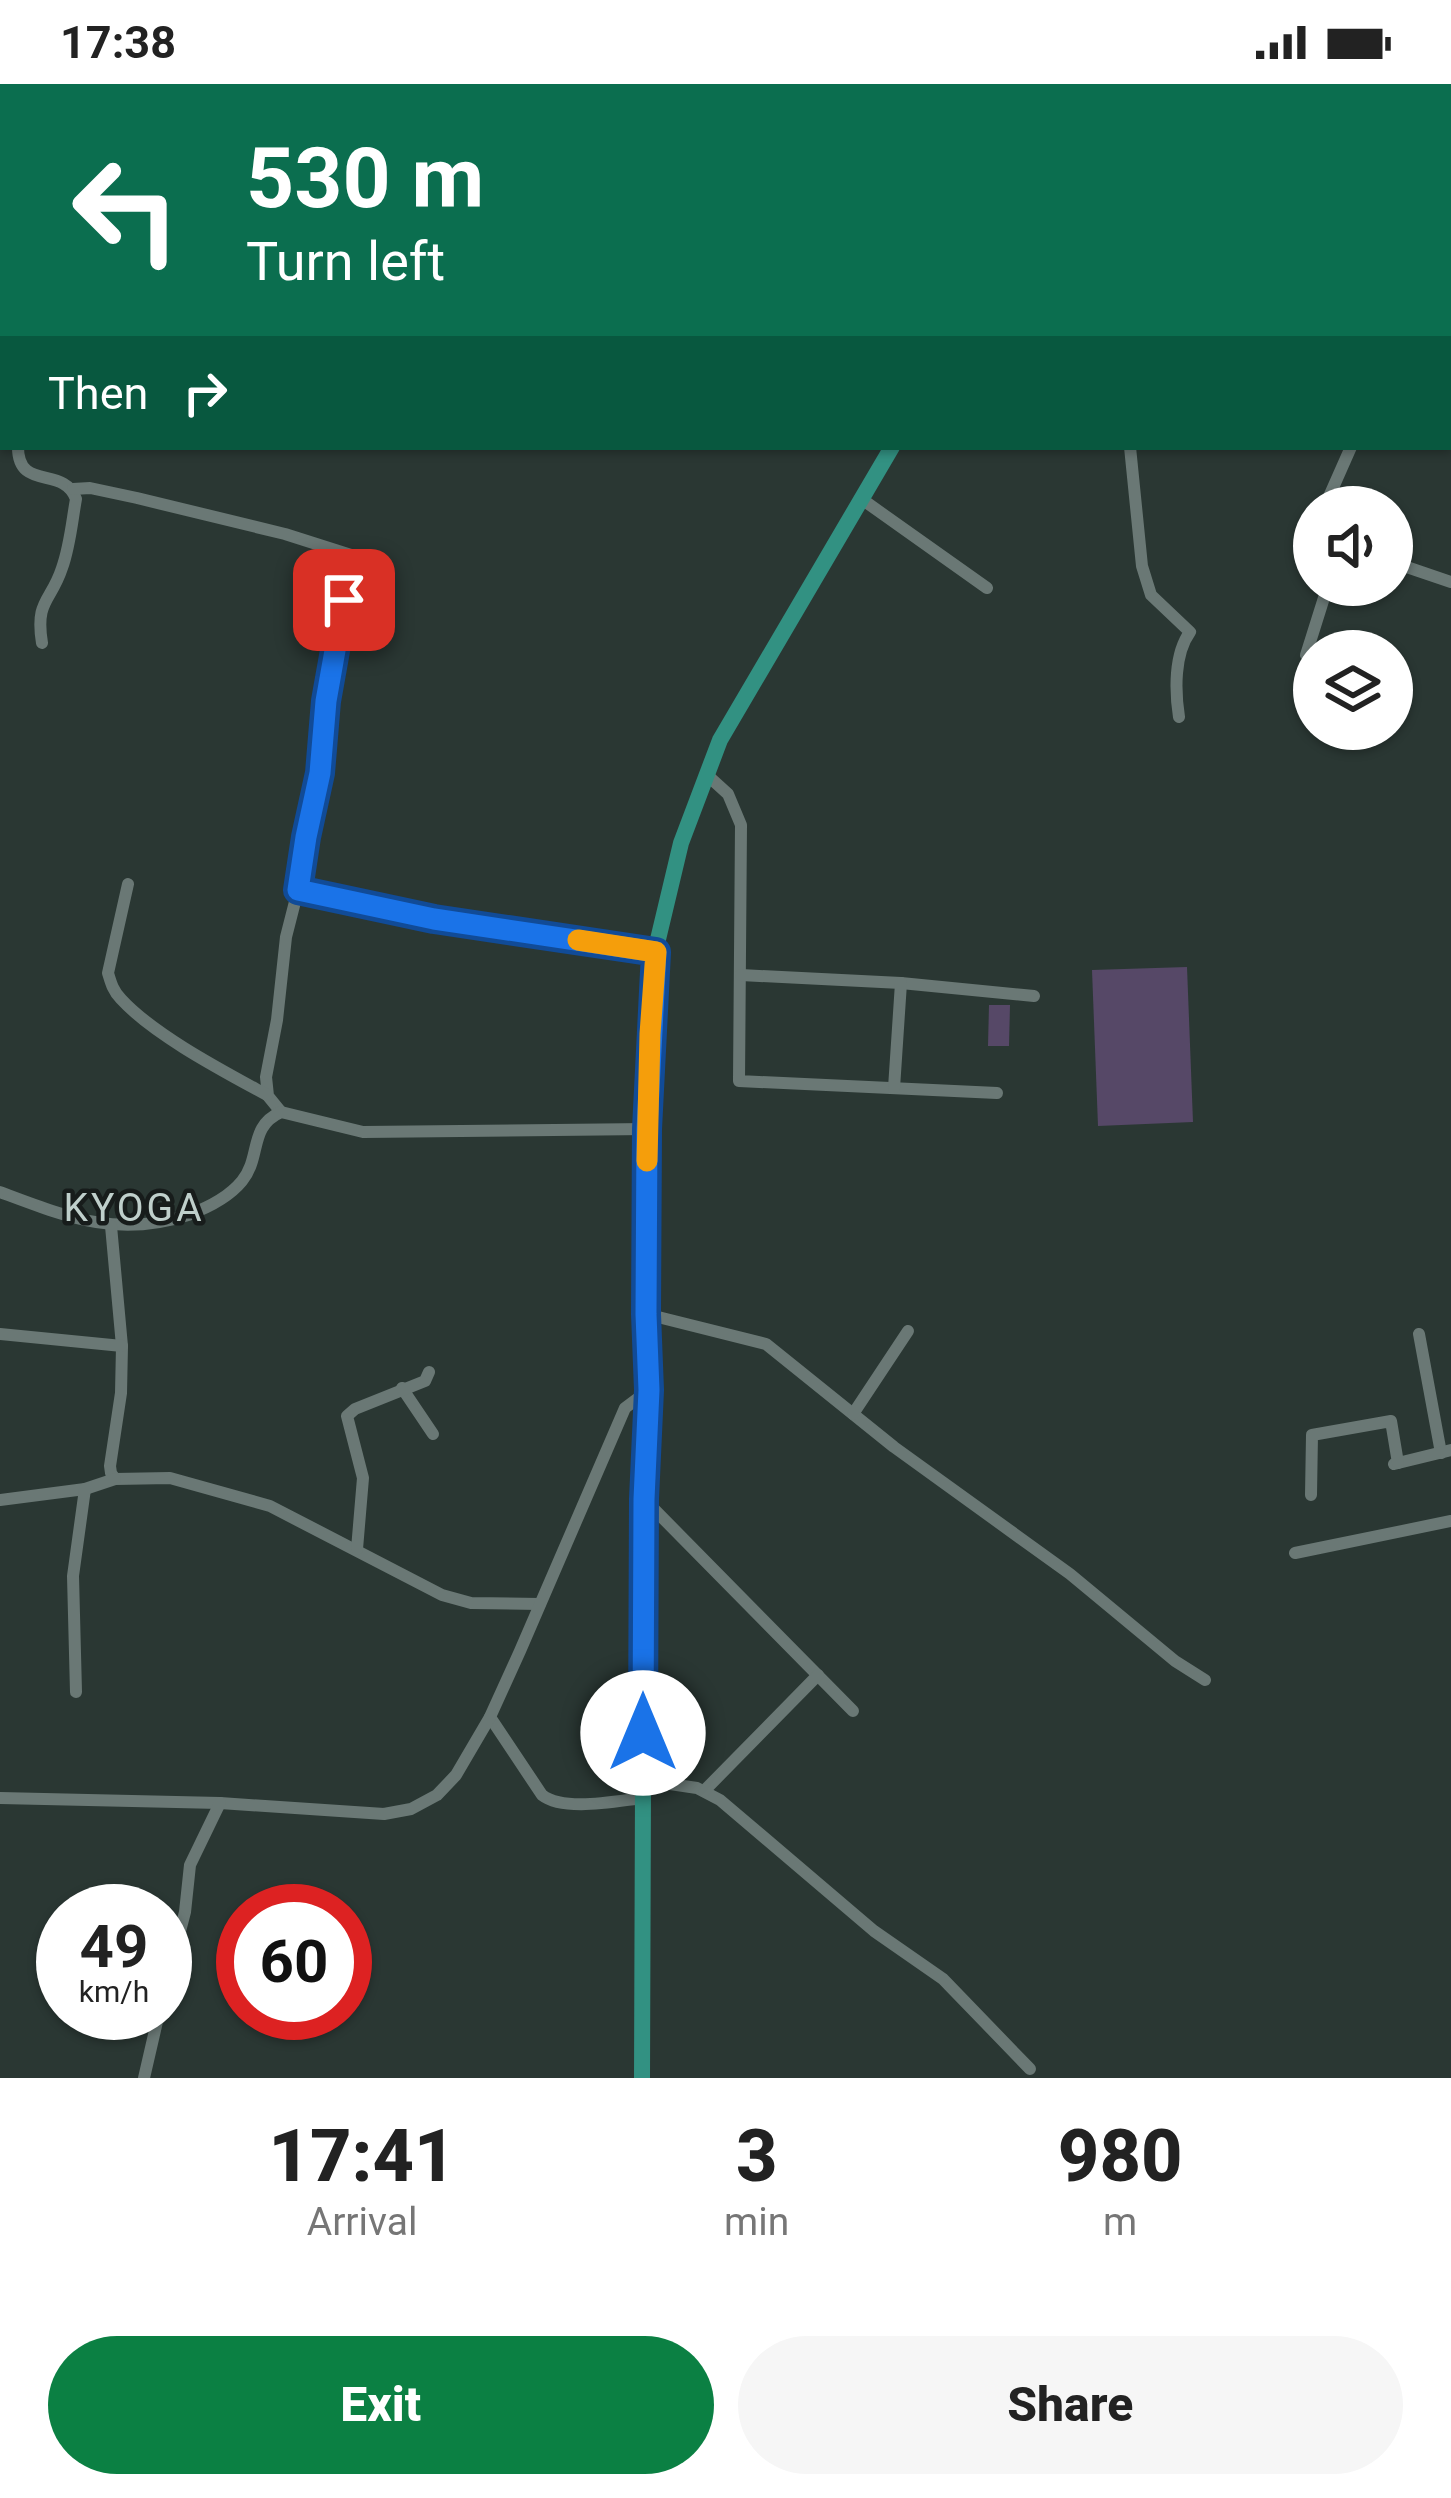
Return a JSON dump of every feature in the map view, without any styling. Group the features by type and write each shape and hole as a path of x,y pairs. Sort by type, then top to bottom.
{"main road":[{"path":"642,2078 647,1129 656,952 681,843 720,740 890,450"}],"street":[{"path":"18,450 19,461 29,472 73,489 137,497 351,555 326,701 320,773 286,937 266,1076 268,1096"},
{"path":"1130,450 1142,566 1151,595 1190,632 1179,659 1179,717"},
{"path":"1334,486 1351,450"},
{"path":"42,643 41,607 62,571 76,499 73,489"},
{"path":"863,500 987,588"},
{"path":"1413,569 1451,582"},
{"path":"706,774 728,794 741,825 739,1081 997,1093"},
{"path":"128,884 108,973 112,988 146,1020 268,1096 281,1112 363,1132 647,1129"},
{"path":"298,890 434,919 656,952"},
{"path":"741,975 1034,996"},
{"path":"895,1088 901,983"},
{"path":"0,1192 111,1226 168,1221 224,1198 244,1179 265,1121 281,1112"},
{"path":"111,1226 122,1346 121,1393 110,1466 116,1479"},
{"path":"646,1314 766,1344 894,1447 1070,1574 1205,1680"},
{"path":"853,1414 908,1330"},
{"path":"0,1334 122,1346"},
{"path":"1311,1496 1312,1435 1390,1421 1394,1464 1446,1451 1419,1334"},
{"path":"357,1549 363,1478 347,1416 355,1408 425,1381 429,1372"},
{"path":"402,1388 434,1434"},
{"path":"0,1798 220,1803 384,1814 411,1810 437,1795 456,1775 490,1717 625,1408 649,1390"},
{"path":"0,1500 85,1489 116,1479 170,1478 270,1506 442,1594 471,1603 540,1604"},
{"path":"76,1692 73,1576 85,1489"},
{"path":"644,1499 853,1711"},
{"path":"1295,1552 1451,1521"},
{"path":"704,1791 818,1676"},
{"path":"490,1717 549,1802 577,1804 643,1789 697,1788 720,1800 874,1931 943,1979 1030,2068"},
{"path":"188,1884 190,1865 220,1803"},
{"path":"144,2078 153,2040"}],"shaded area":[{"path":"1187,967 1193,1122 1098,1126 1092,970"},
{"path":"989,1005 1010,1005 1009,1046 988,1046"}],"slow traffic":[{"path":"578,940 656,952 647,1161"}],"district":[{"name":"KYOGA","path":"134,1207"}],"route":[{"path":"344,600 298,890 434,919 656,952 647,1129 649,1390 643,1733"}]}
